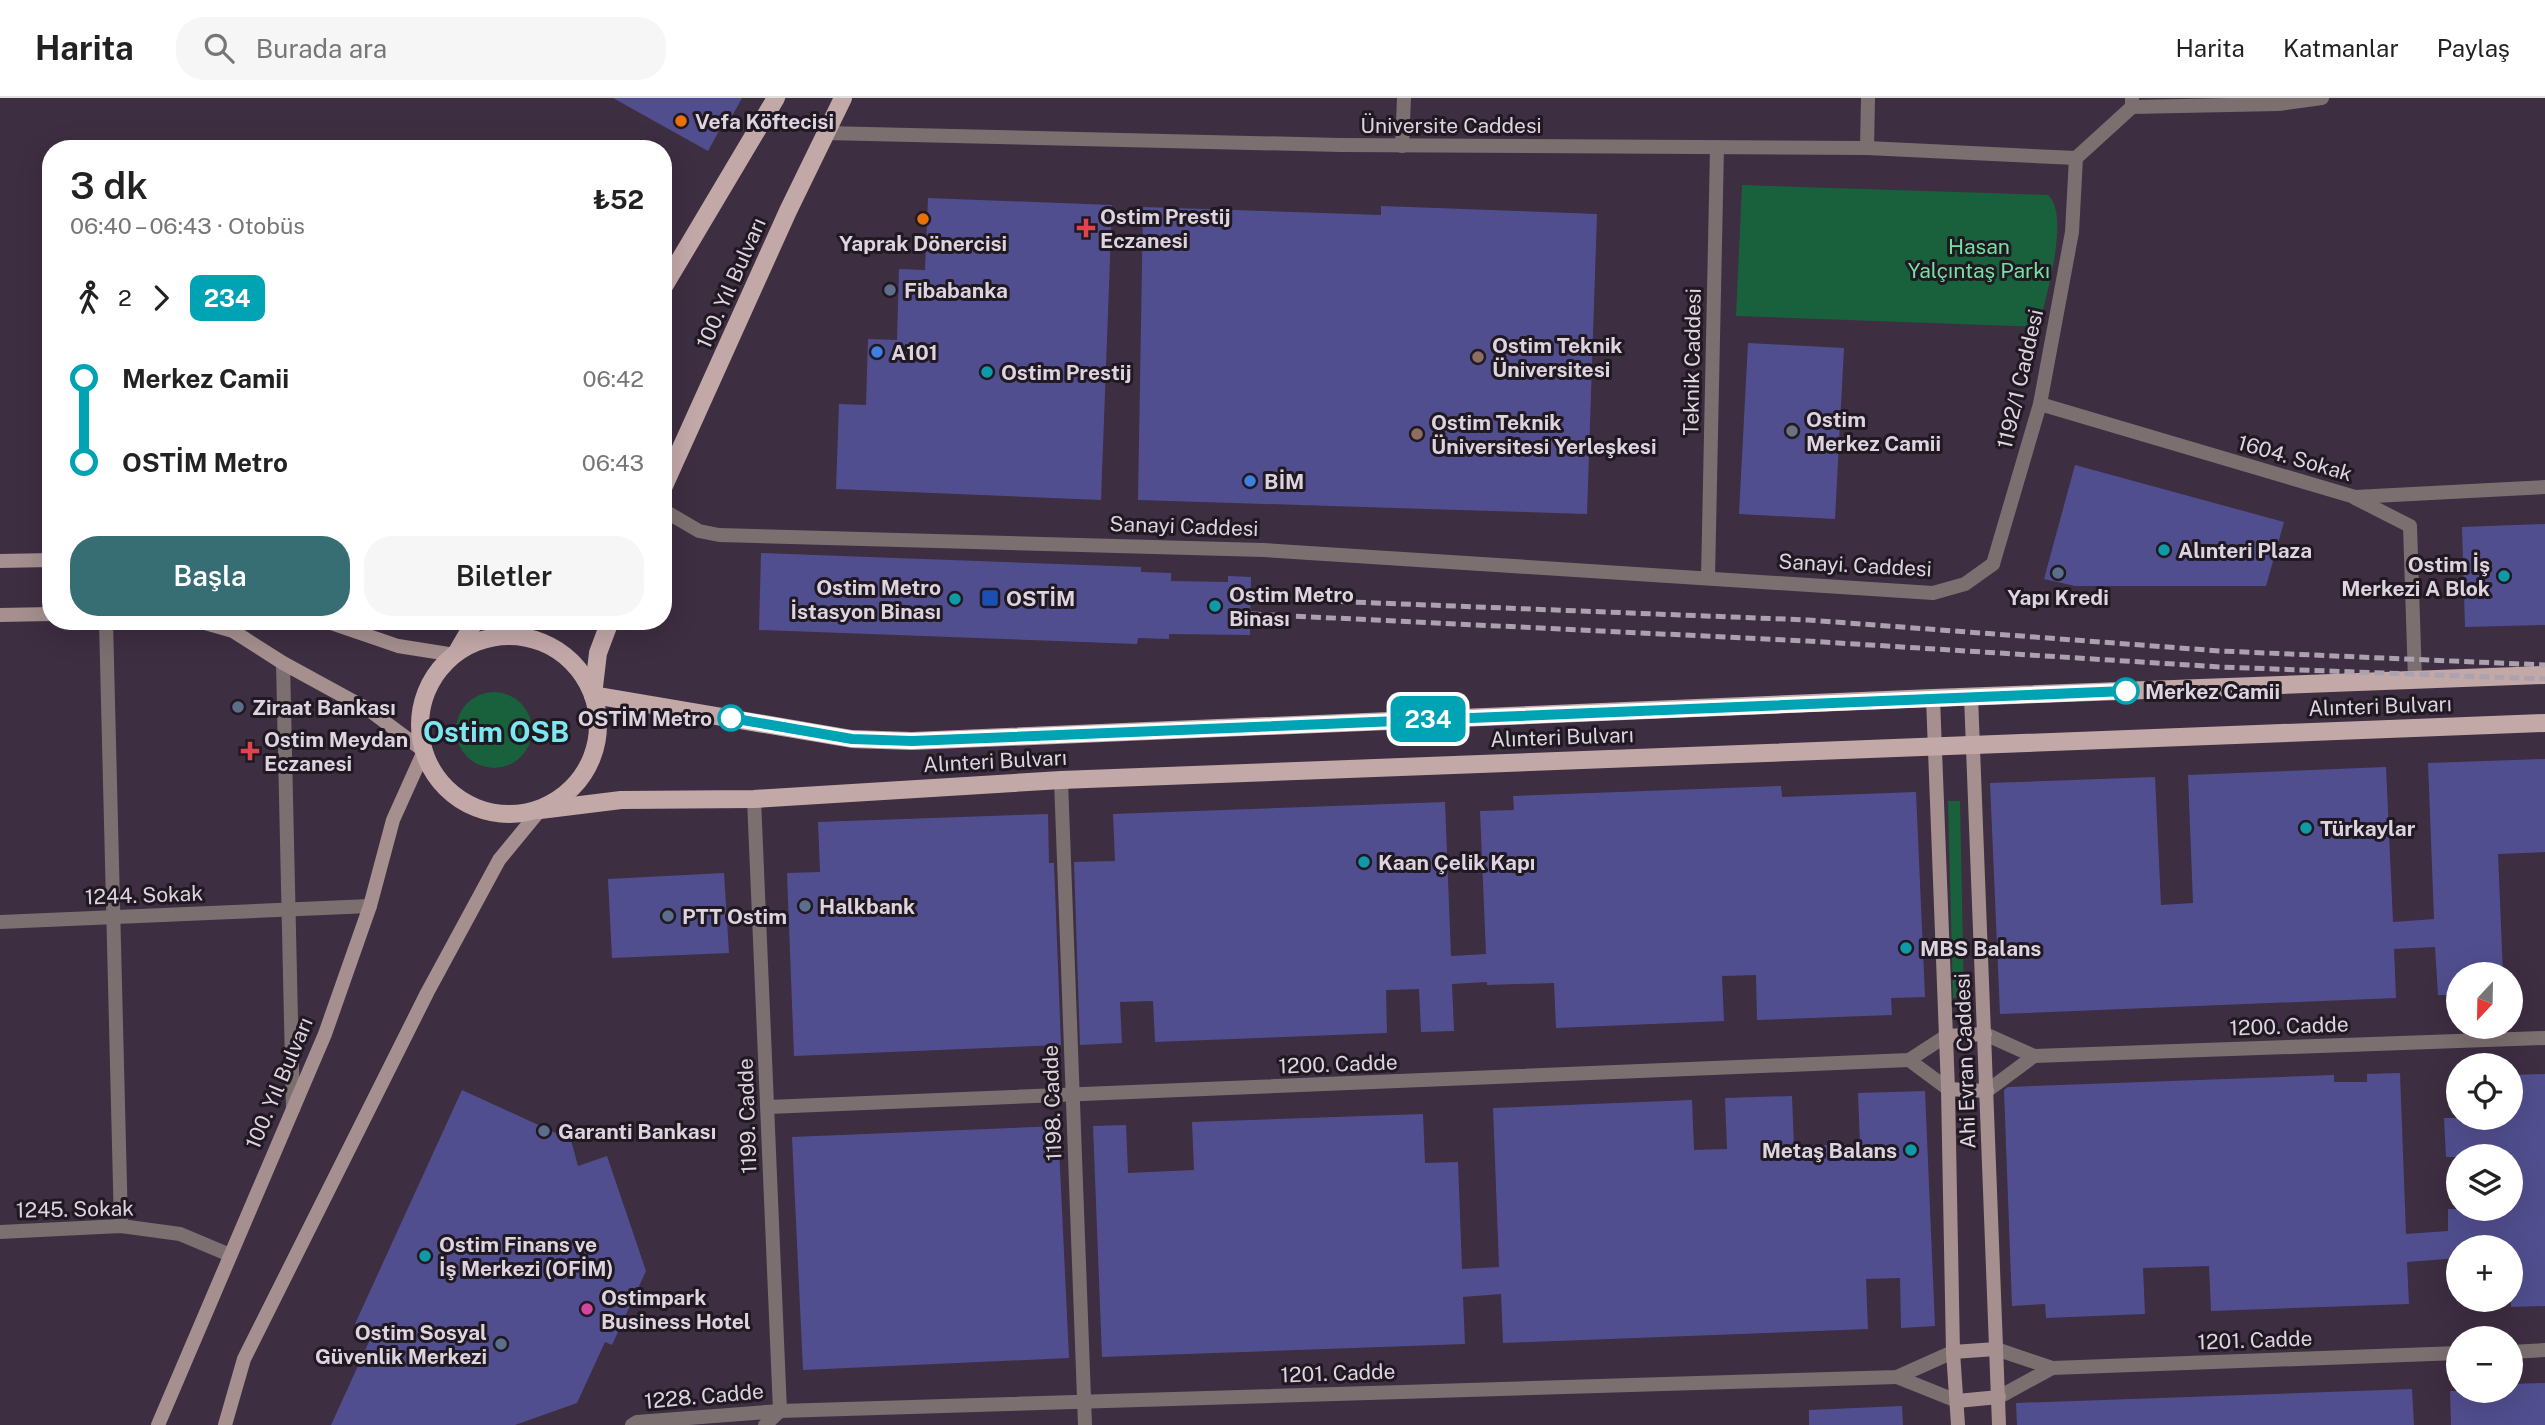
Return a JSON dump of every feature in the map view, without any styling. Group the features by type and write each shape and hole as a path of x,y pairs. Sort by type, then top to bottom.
{"main road":[{"path":"672,273 776,98"},
{"name":"100. Yıl Bulvarı","path":"672,468 843,98"},
{"path":"0,561 42,560"},
{"path":"0,615 42,614"},
{"path":"230,630 369,710 424,751"},
{"path":"352,630 398,646 455,655 478,642 503,636 530,639 554,648 575,664 593,695 598,715 597,744 586,772 566,795 540,810 511,815 483,811 457,798 436,777 424,751 420,724 424,698 436,674 455,655 470,630"},
{"path":"593,695 598,653 607,630"},
{"name":"Alınteri Bulvarı","path":"593,695 852,739 912,741 1971,696 2545,675"},
{"name":"Ahi Evran Caddesi","path":"1971,696 1999,1425"},
{"name":"Ahi Evran Caddesi","path":"1933,698 1948,1089 1953,1352 1958,1425"},
{"name":"Alınteri Bulvarı","path":"540,810 621,800 754,799 1062,779 2545,723"},
{"name":"100. Yıl Bulvarı","path":"158,1425 325,1034 370,906 393,820 424,751"},
{"path":"225,1425 244,1359 427,993 499,860 540,810"},
{"name":"1200. Cadde","path":"1946,1036 1985,1034"},
{"path":"1948,1089 1987,1091"},
{"name":"1201. Cadde","path":"1953,1352 1996,1349"},
{"name":"1201. Cadde","path":"1957,1401 1999,1397"}],"street":[{"path":"1402,146 1404,98"},
{"path":"1867,148 1868,98"},
{"path":"2076,158 2132,102 2322,98"},
{"name":"Üniversite Caddesi","path":"825,133 1402,146 1867,148 2076,158"},
{"name":"Teknik Caddesi","path":"1708,578 1717,147"},
{"name":"1192/1 Caddesi","path":"1993,564 2040,404 2072,232 2076,158"},
{"name":"1604. Sokak","path":"2040,404 2355,498 2545,487"},
{"path":"2355,498 2410,526 2414,680"},
{"name":"Sanayi Caddesi","path":"672,515 699,531 719,535 1263,550 1708,578"},
{"name":"Sanayi. Caddesi","path":"1708,578 1933,593 1965,584 1993,564"},
{"path":"106,630 121,1226"},
{"path":"283,663 293,1109"},
{"name":"1198. Cadde","path":"1062,779 1085,1425"},
{"name":"1199. Cadde","path":"754,799 780,1411"},
{"name":"1244. Sokak","path":"0,922 370,906"},
{"name":"1200. Cadde","path":"1985,1034 2035,1056 2545,1038"},
{"path":"1946,1036 1909,1060 1948,1089"},
{"path":"1987,1091 2035,1056"},
{"name":"1200. Cadde","path":"768,1107 1909,1060"},
{"name":"1245. Sokak","path":"0,1232 121,1226 180,1234 230,1255"},
{"name":"1201. Cadde","path":"1996,1349 2052,1368 2446,1353"},
{"path":"2523,1351 2545,1350"},
{"name":"1201. Cadde","path":"780,1411 1897,1377 1953,1352"},
{"name":"1201. Cadde","path":"1999,1397 2052,1368"},
{"name":"1201. Cadde","path":"1897,1377 1957,1401"},
{"path":"765,1425 780,1411"},
{"name":"1228. Cadde","path":"632,1425 637,1422 780,1411"}],"green space":[{"name":"Hasan Yalçıntaş Parkı","path":"1742,185 2048,195 2054,205 2057,238 2039,327 1736,316"},
{"path":"494,692 509,695 521,703 529,715 532,730 529,745 521,757 509,765 494,768 479,765 467,757 459,745 456,730 459,715 467,703 479,695"},
{"path":"1948,801 1960,801 1964,998 1953,998"}],"building":[{"path":"613,98 742,98 730,120 726,118 708,151"},
{"name":"Ostim Prestij","path":"928,198 1112,205 1101,500 836,489 839,404 866,405 868,339 897,340 899,269 925,270"},
{"path":"1381,206 1597,214 1587,514 1138,500 1143,207 1381,215"},
{"name":"Ostim Merkez Camii","path":"1748,343 1844,348 1835,519 1739,514"},
{"name":"Alınteri Plaza","path":"2075,465 2284,522 2266,586 2075,586 2044,579"},
{"name":"Ostim İş Merkezi A Blok","path":"2545,524 2545,625 2465,627 2462,527"},
{"name":"Ostim Metro İstasyon Binası","path":"761,553 1141,567 1141,572 1171,573 1171,581 1228,582 1228,576 1251,577 1250,635 1169,634 1169,639 1138,638 1137,644 759,630"},
{"path":"2545,759 2545,852 2498,854 2502,962 2446,962 2446,995 2438,995 2435,947 2394,949 2396,998 2000,1014 1990,783 2155,777 2161,905 2193,903 2188,775 2386,767 2393,922 2434,919 2428,763"},
{"path":"1781,786 1782,797 1916,792 1925,997 1891,998 1892,1015 1757,1020 1756,975 1722,976 1724,1021 1556,1028 1554,983 1452,984 1454,1031 1421,1032 1419,989 1386,990 1387,1033 1155,1042 1153,1001 1120,1002 1122,1043 1080,1045 1074,862 1115,861 1113,814 1445,802 1451,956 1486,954 1480,811 1514,810 1513,796"},
{"path":"1048,814 1049,863 1054,863 1061,1045 794,1056 787,873 820,872 818,822"},
{"name":"PTT Ostim","path":"724,873 729,953 612,958 608,879"},
{"path":"2400,1073 2406,1234 2448,1231 2448,1221 2523,1221 2523,1144 2446,1144 2446,1157 2444,1118 2446,1130 2523,1130 2523,1075 2545,1074 2545,1306 2523,1307 2523,1235 2446,1235 2446,1259 2407,1262 2409,1304 2211,1311 2209,1266 2143,1268 2145,1314 2046,1318 2045,1304 2012,1306 2004,1090 2008,1087 2334,1075 2334,1082 2367,1082 2367,1074"},
{"name":"Ostim Finans ve İş Merkezi (OFİM)","path":"462,1090 571,1140 578,1166 607,1156 646,1271 612,1345 605,1342 577,1403 515,1425 331,1425 373,1333 355,1324"},
{"path":"1925,1091 1935,1326 1901,1328 1900,1278 1866,1279 1868,1329 1503,1343 1501,1294 1463,1297 1465,1344 1102,1357 1093,1126 1126,1125 1128,1173 1194,1170 1192,1122 1423,1114 1425,1163 1458,1162 1462,1269 1499,1267 1493,1108 1692,1100 1694,1150 1727,1149 1725,1098 1792,1096 1794,1146 1860,1144 1858,1093"},
{"path":"1058,1126 1069,1358 803,1370 792,1137"},
{"path":"2545,1383 2545,1425 2451,1425 2450,1403 2523,1403 2523,1384"},
{"path":"2412,1389 2414,1425 2017,1425 2016,1403"},
{"path":"1902,1406 1903,1425 1809,1425 1809,1410"}],"railway":[{"path":"1251,598 1808,620 2220,651 2545,665"},
{"path":"1251,614 1807,641 2221,667 2545,679"}],"bus line":[{"name":"234","path":"731,718 852,739 912,741 2126,691"}],"place":[{"name":"Vefa Köftecisi","path":"681,121"},
{"name":"Yaprak Dönercisi","path":"923,219"},
{"name":"Ostim Prestij Eczanesi","path":"1086,228"},
{"name":"Fibabanka","path":"890,290"},
{"name":"A101","path":"877,352"},
{"name":"Ostim Teknik Üniversitesi","path":"1478,357"},
{"name":"Ostim Prestij","path":"987,372"},
{"name":"Ostim Merkez Camii","path":"1792,431"},
{"name":"Ostim Teknik Üniversitesi Yerleşkesi","path":"1417,434"},
{"name":"BİM","path":"1250,481"},
{"name":"Alınteri Plaza","path":"2164,550"},
{"name":"Yapı Kredi","path":"2058,573"},
{"name":"Ostim İş Merkezi A Blok","path":"2504,576"},
{"name":"OSTİM","path":"990,598"},
{"name":"Ostim Metro İstasyon Binası","path":"955,599"},
{"name":"Ostim Metro Binası","path":"1215,606"},
{"name":"Merkez Camii","path":"2126,691"},
{"name":"Ziraat Bankası","path":"238,707"},
{"name":"OSTİM Metro","path":"731,718"},
{"name":"Ostim Meydan Eczanesi","path":"250,751"},
{"name":"Türkaylar","path":"2306,828"},
{"name":"Kaan Çelik Kapı","path":"1364,862"},
{"name":"Halkbank","path":"805,906"},
{"name":"PTT Ostim","path":"668,916"},
{"name":"MBS Balans","path":"1906,948"},
{"name":"Garanti Bankası","path":"544,1131"},
{"name":"Metaş Balans","path":"1911,1150"},
{"name":"Ostim Finans ve İş Merkezi (OFİM)","path":"425,1256"},
{"name":"Ostimpark Business Hotel","path":"587,1309"},
{"name":"Ostim Sosyal Güvenlik Merkezi","path":"501,1344"}],"district":[{"name":"Ostim OSB","path":"496,731"}]}
